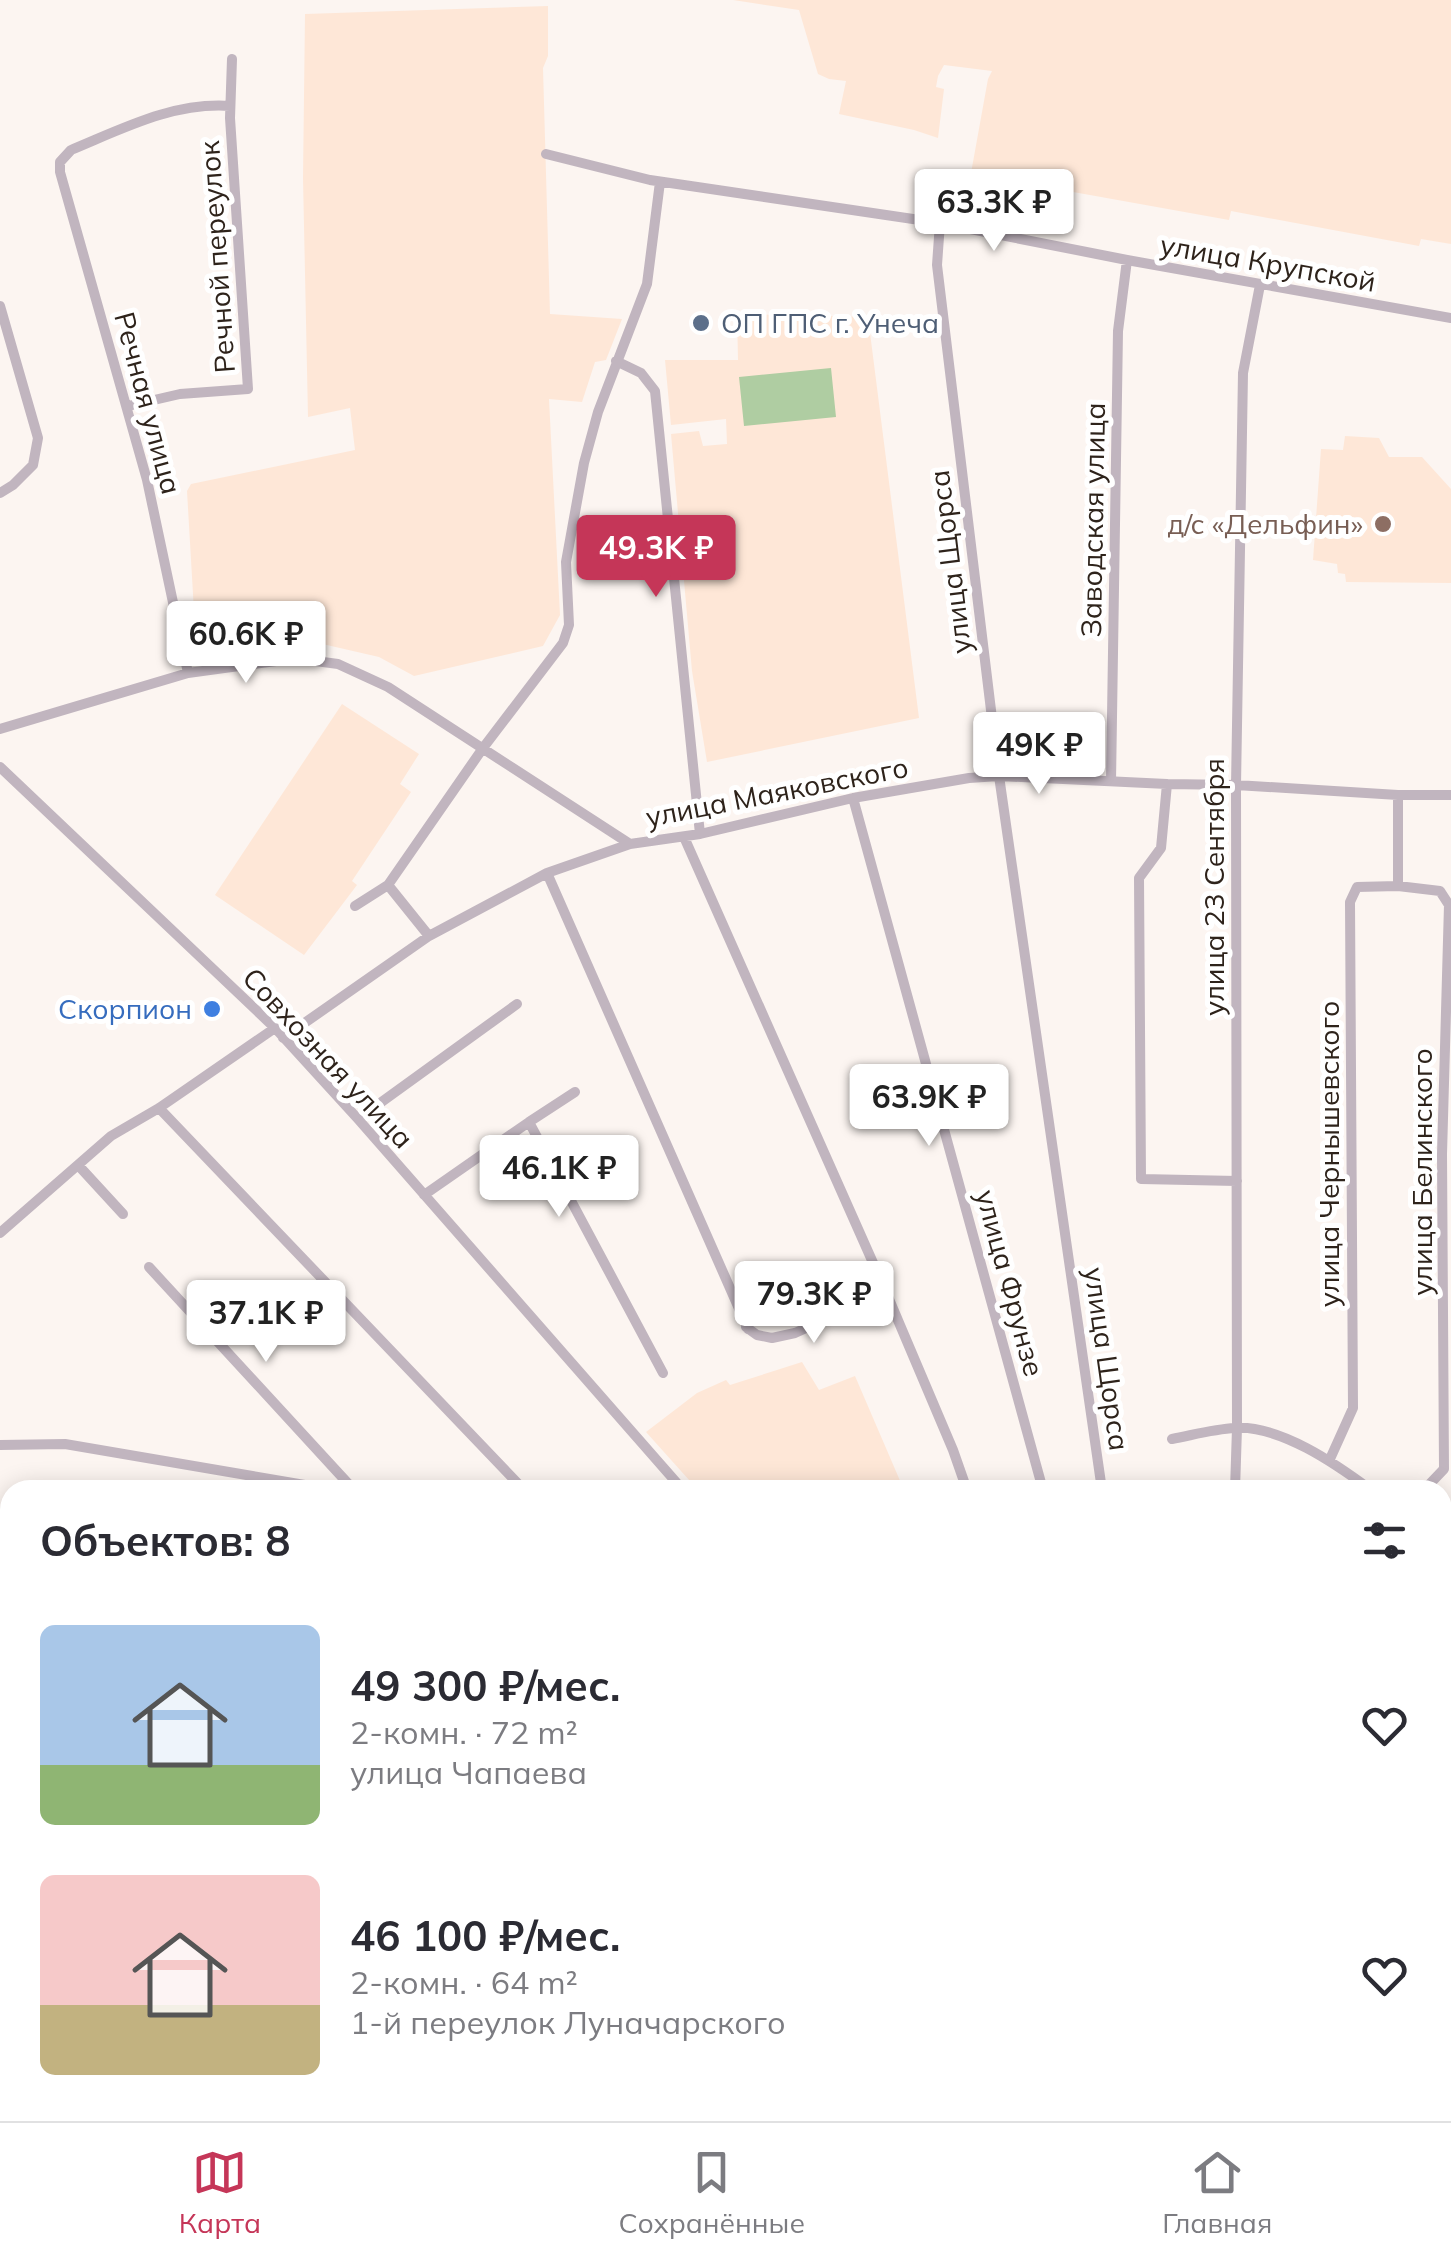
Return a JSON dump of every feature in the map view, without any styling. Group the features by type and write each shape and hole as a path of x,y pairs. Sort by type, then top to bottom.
{"street":[{"name":"Речной переулок","path":"128,406 180,394 248,389 230,106 232,60"},
{"name":"Речная улица","path":"188,673 147,480 60,162 71,150 166,112 206,104 230,106"},
{"name":"улица Крупской","path":"546,154 660,182 940,223 1451,318"},
{"path":"355,906 388,885 563,642 570,625 566,562 584,463 598,412 647,284 660,182"},
{"name":"улица Щорса","path":"940,223 938,265 999,776 1101,1480"},
{"name":"Заводская улица","path":"1111,781 1118,331 1127,260"},
{"name":"улица 23 Сентября","path":"1235,1480 1236,785 1243,373 1260,285"},
{"path":"0,306 38,438 33,465 0,493"},
{"path":"616,361 641,373 655,391 700,834"},
{"path":"0,729 188,673 276,661 338,664 388,686 630,844"},
{"name":"Совхозная улица","path":"0,767 284,1038 674,1480"},
{"name":"улица Маяковского","path":"284,1038 429,936 547,873 630,844 700,834 853,798 999,776 1451,795"},
{"path":"1167,784 1161,848 1139,878 1141,1179 1237,1182"},
{"path":"1398,794 1398,886"},
{"name":"улица Фрунзе","path":"853,798 1040,1480"},
{"path":"684,837 886,1292 964,1480"},
{"path":"547,873 747,1328 756,1335 772,1338 795,1333 886,1292"},
{"path":"388,885 429,936"},
{"name":"улица Чернышевского","path":"1330,1459 1353,1408 1350,902 1357,887 1398,886"},
{"name":"улица Белинского","path":"1398,886 1440,892 1448,905 1442,1154 1444,1469 1434,1480"},
{"path":"358,1119 517,1004"},
{"path":"0,1233 111,1136 159,1108 274,1028"},
{"path":"424,1195 575,1092"},
{"path":"159,1108 514,1480"},
{"path":"529,1122 663,1373"},
{"path":"78,1165 123,1214"},
{"path":"149,1267 345,1480"},
{"path":"1172,1439 1237,1428 1262,1430 1330,1459 1357,1480"},
{"path":"0,1445 65,1444 276,1480"}],"shaded area":[{"path":"733,0 1451,0 1451,244 1421,239 1419,246 1231,211 1229,220 971,173 992,71 944,65 936,87 944,89 938,138 839,114 846,81 818,74 799,10"},
{"path":"548,6 548,56 543,68 550,314 622,319 606,360 595,362 582,402 549,399 560,615 543,646 414,676 379,657 201,616 194,611 187,491 191,484 355,450 350,408 308,417 303,178 305,14"},
{"path":"737,314 868,317 919,718 707,762 692,671 671,434 699,431 703,446 727,444 726,419 671,425 665,360 738,360"},
{"name":"д/с «Дельфин»","path":"1345,436 1379,438 1389,457 1422,457 1451,489 1451,583 1346,582 1345,574 1338,573 1337,564 1313,560 1321,449 1343,450"},
{"path":"342,704 419,754 400,784 411,792 352,881 357,885 304,955 215,895"},
{"path":"802,1362 819,1390 855,1376 900,1480 689,1480 646,1432 697,1393 726,1380 730,1385"}],"green space":[{"path":"831,368 836,417 744,426 739,377"}],"place":[{"name":"ОП ГПС г. Унеча","path":"701,323"},
{"name":"д/с «Дельфин»","path":"1383,524"},
{"name":"Скорпион","path":"212,1009"}]}
